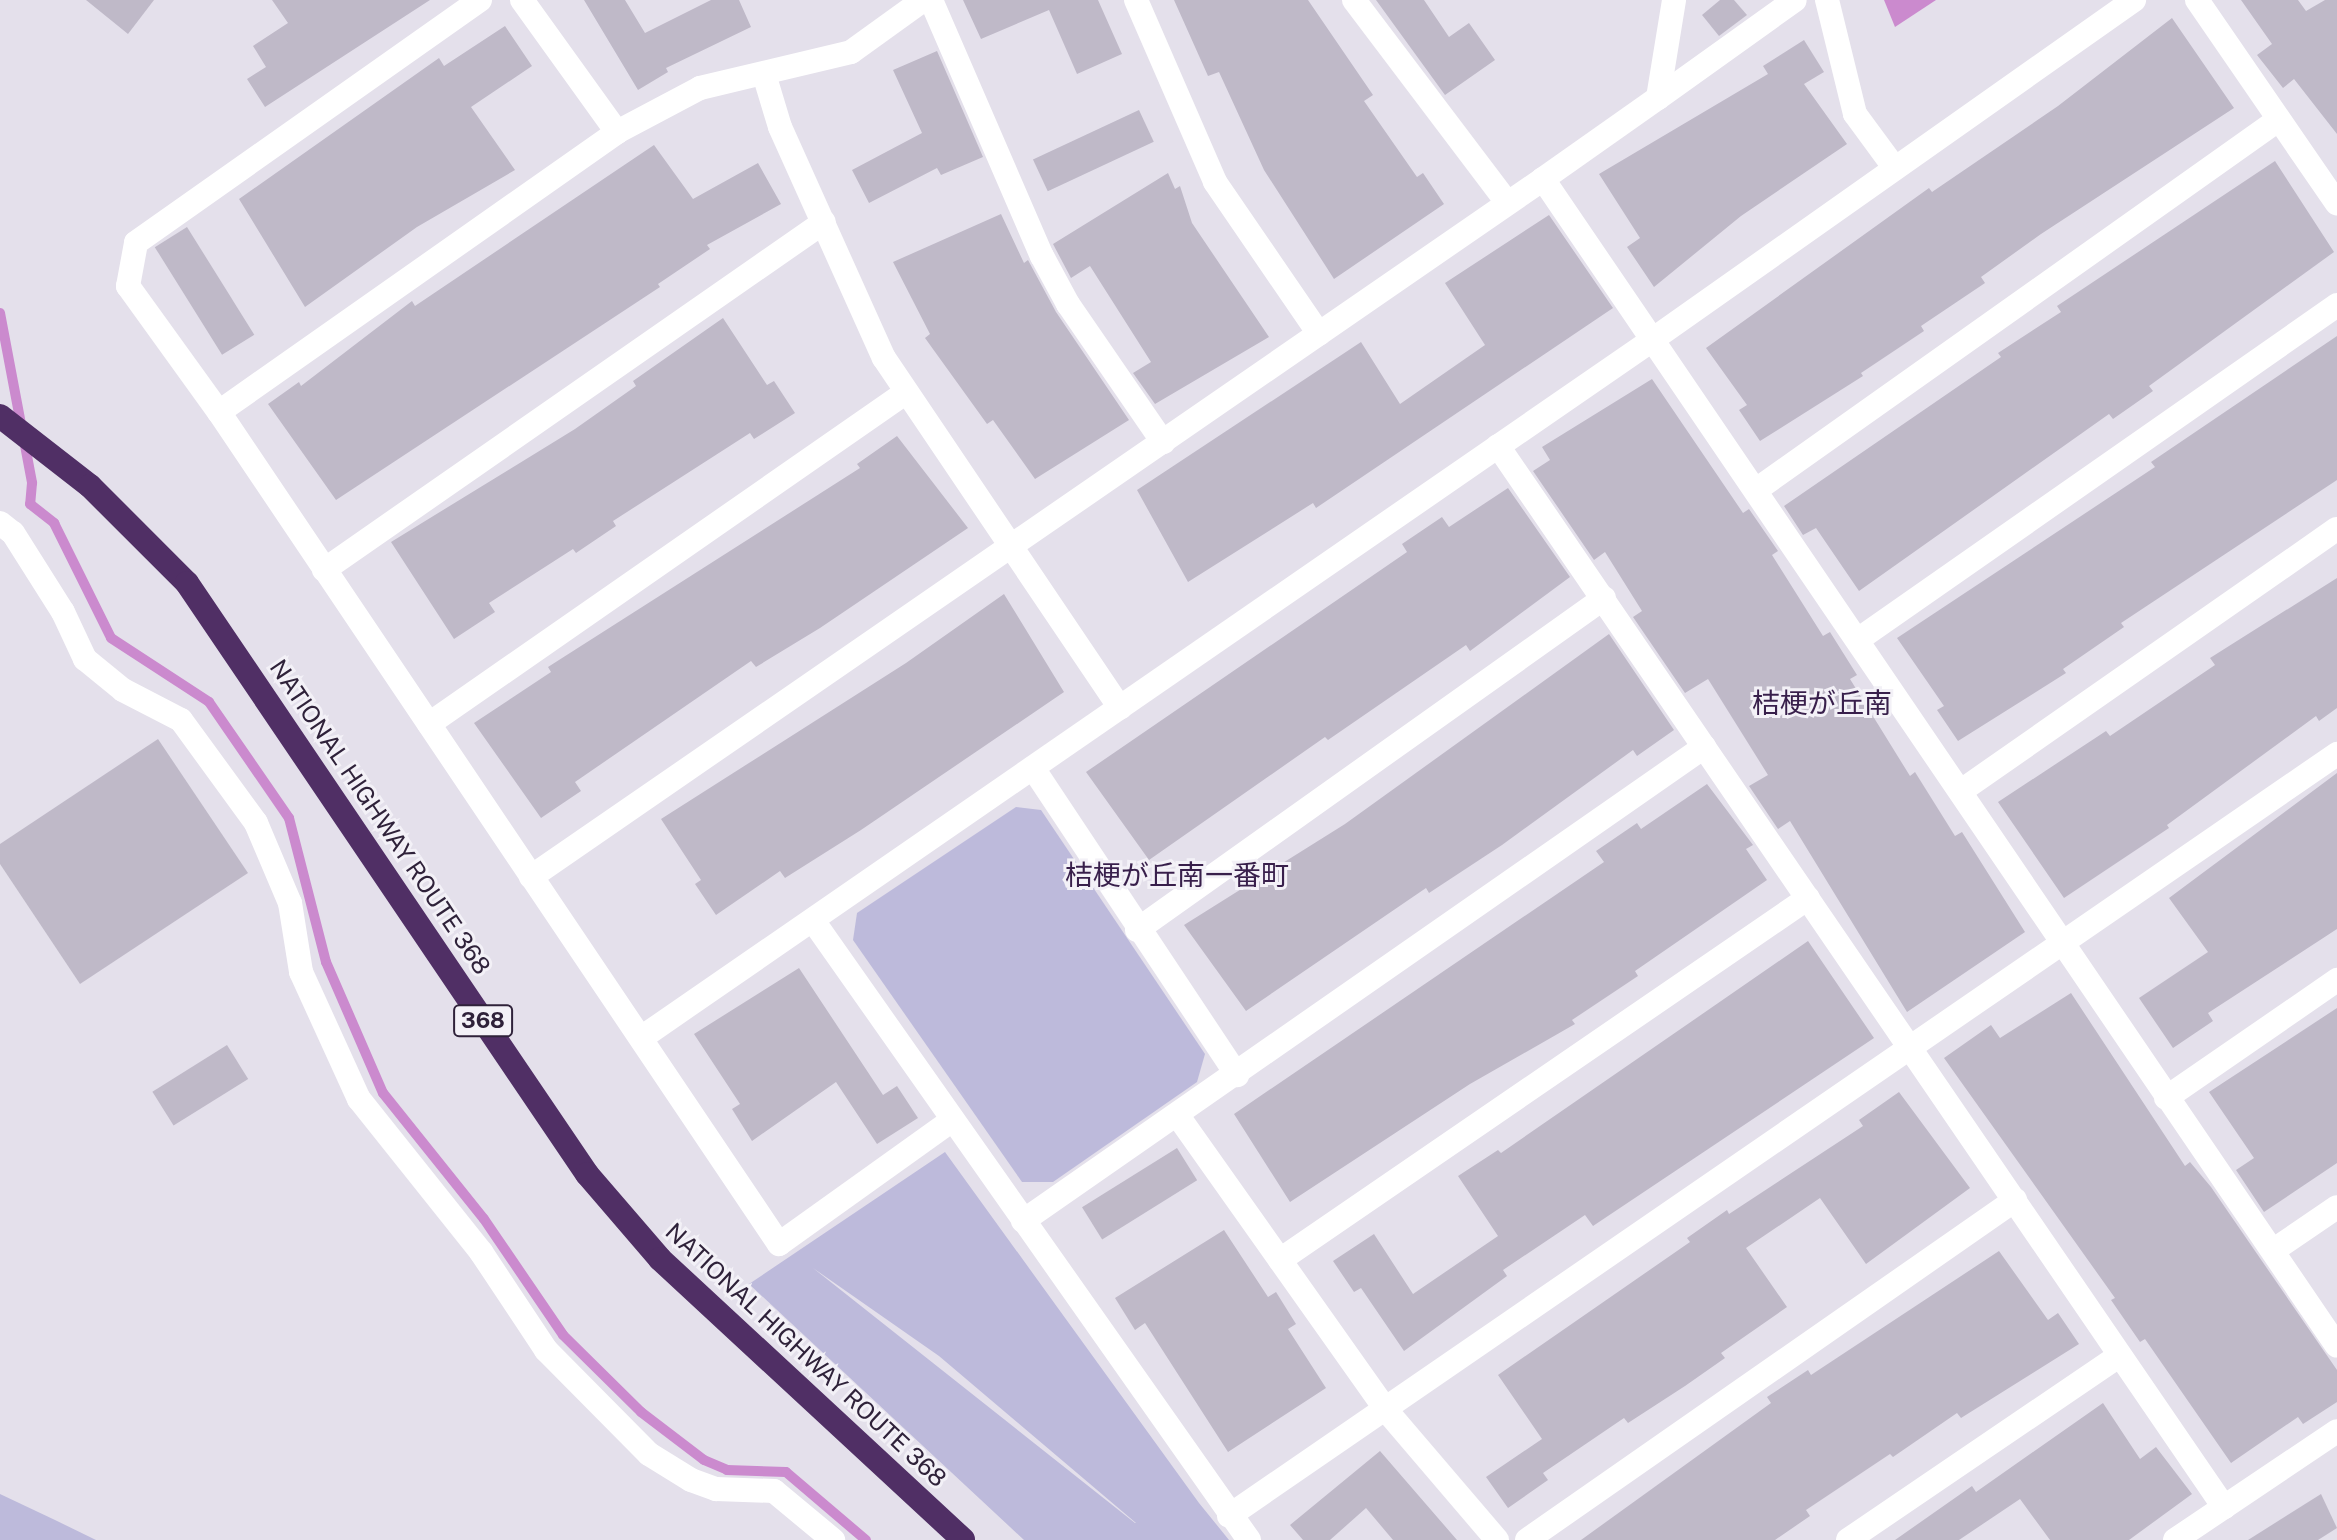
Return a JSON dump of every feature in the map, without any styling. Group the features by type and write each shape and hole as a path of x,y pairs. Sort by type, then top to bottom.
{"highway":[{"name":"NATIONAL HIGHWAY ROUTE 368","path":"0,416 56,456 187,583 587,1174 660,1259 963,1540"}],"street":[{"path":"480,0 136,243 128,286 219,412 779,1244 951,1121"},
{"path":"522,0 617,132"},
{"path":"219,412 617,132 679,96 851,52 923,0"},
{"path":"931,0 1042,256 1068,304 1163,442"},
{"path":"1136,0 1215,182 1319,334"},
{"path":"1354,0 1506,201"},
{"path":"1658,98 1674,0"},
{"path":"531,877 1010,549 1795,0"},
{"path":"1827,0 1855,114 1894,167"},
{"path":"641,1038 814,922 1652,340 2134,0"},
{"path":"2197,0 2337,204"},
{"path":"764,74 780,127 824,222 864,320 905,393 1120,708"},
{"path":"1756,490 2278,120"},
{"path":"1543,179 1859,639 2166,1098 2274,1250 2337,1346"},
{"path":"324,570 824,222"},
{"path":"1859,639 2337,305"},
{"path":"429,724 905,393"},
{"path":"1498,446 2224,1507"},
{"path":"0,523 13,533 63,612 85,659 123,690 181,720 256,823 290,903 301,972 359,1099 481,1252 546,1350 649,1454 691,1480 716,1489 774,1491 833,1540"},
{"path":"1961,791 2337,529"},
{"path":"1137,930 1604,598"},
{"path":"1023,1221 1237,1075 1704,747"},
{"path":"1229,1516 2337,754"},
{"path":"1033,768 1137,930 1237,1075"},
{"path":"1280,1260 1808,898"},
{"path":"814,922 1229,1516 1249,1540"},
{"path":"2166,1098 2337,980"},
{"path":"1178,1116 1386,1410 1497,1540"},
{"path":"1527,1540 2015,1200"},
{"path":"2274,1250 2337,1207"},
{"path":"1848,1540 2119,1356"},
{"path":"2175,1540 2337,1431"}],"shaded area":[{"path":"1884,0 1936,0 1895,27"},
{"path":"1016,807 1041,810 1205,1054 1197,1082 1053,1182 1022,1182 853,940 857,913"},
{"path":"945,1152 1229,1540 1024,1540 749,1284","holes":["813,1268 939,1356 1136,1523"]},
{"path":"0,1494 55,1520 96,1540 0,1540"}],"building":[{"path":"86,0 154,0 128,34"},
{"path":"272,0 430,0 265,107 247,79 266,67 253,46 288,23"},
{"path":"584,0 625,0 645,33 711,0 739,0 751,27 666,68 668,72 638,90"},
{"path":"963,0 1098,0 1122,54 1077,74 1049,10 981,39"},
{"path":"1174,0 1308,0 1373,95 1364,101 1417,177 1423,173 1444,204 1334,279 1264,170 1219,72 1208,76"},
{"path":"1376,0 1424,0 1449,37 1469,23 1495,60 1445,95"},
{"path":"1720,0 1734,0 1747,15 1719,36 1702,15"},
{"path":"2241,0 2298,0 2306,11 2325,0 2337,0 2337,134 2294,79 2283,88 2257,55 2272,44"},
{"path":"2172,18 2234,108 2041,234 1981,277 1985,283 1921,326 1924,331 1861,373 1863,376 1760,441 1739,410 1747,405 1706,348 1929,188 1932,192 2058,106"},
{"path":"505,26 532,66 471,107 515,170 417,227 305,307 239,199 439,58 444,66"},
{"path":"1804,40 1824,72 1804,84 1847,144 1741,216 1654,287 1627,247 1640,238 1599,174 1768,74 1763,66"},
{"path":"937,51 983,157 941,175 937,168 869,203 852,170 922,133 893,70"},
{"path":"1139,110 1154,142 1048,191 1033,159"},
{"path":"654,145 693,199 758,163 781,204 707,245 710,249 658,284 660,287 336,500 268,404 299,382 301,386 412,301 415,306"},
{"path":"2275,161 2334,252 2149,386 2153,391 2113,419 2109,414 1859,591 1816,528 1803,535 1784,506 2001,357 1998,353 2061,312 2057,306"},
{"path":"1168,173 1175,189 1180,186 1192,223 1269,337 1155,404 1133,373 1151,362 1090,266 1071,278 1053,244"},
{"path":"1001,214 1024,263 1028,260 1056,312 1129,420 1035,479 993,420 987,424 925,338 930,334 893,262"},
{"path":"1549,215 1613,308 1316,508 1313,503 1188,582 1137,490 1361,342 1400,404 1485,345 1445,283"},
{"path":"187,227 254,335 222,355 155,247"},
{"path":"723,318 767,385 774,381 795,413 754,439 750,433 613,521 616,526 576,553 573,549 489,603 495,612 454,639 391,542 575,429 636,386 633,381"},
{"path":"2337,336 2337,480 2121,623 2124,627 2063,669 2066,673 1958,741 1937,710 1944,706 1897,638 2155,467 2151,462"},
{"path":"1652,379 1743,513 1749,509 1778,551 1772,555 1823,636 1830,632 1857,675 1850,679 1910,776 1915,772 1955,836 1962,832 2025,932 1907,1012 1790,821 1778,829 1749,786 1768,775 1708,679 1685,693 1633,617 1642,611 1605,552 1594,560 1533,471 1550,460 1542,447"},
{"path":"897,436 968,528 820,628 756,667 751,661 575,782 581,791 541,818 474,723 551,672 548,667 860,468 857,464"},
{"path":"1508,488 1570,577 1470,651 1466,645 1328,740 1325,737 1149,860 1086,772 1407,552 1402,544 1442,517 1449,527"},
{"path":"2337,578 2337,708 2319,721 2316,716 2167,825 2169,828 2064,898 1998,802 2106,731 2110,736 2215,665 2210,658"},
{"path":"1004,594 1064,692 861,830 785,878 780,871 716,915 695,884 701,880 661,819 906,663"},
{"path":"1609,634 1674,730 1637,756 1633,750 1502,845 1429,893 1426,888 1246,1011 1184,925 1345,824"},
{"path":"158,739 248,873 80,984 0,864 0,844"},
{"path":"2337,773 2337,929 2208,1013 2213,1021 2173,1048 2139,998 2208,952 2169,898"},
{"path":"1707,784 1753,845 1746,849 1767,880 1635,971 1638,976 1572,1020 1575,1024 1470,1084 1290,1202 1234,1114 1604,862 1596,851 1637,823 1641,829"},
{"path":"1808,941 1874,1038 1593,1226 1585,1215 1503,1270 1507,1276 1404,1351 1361,1288 1354,1292 1333,1261 1374,1234 1413,1294 1498,1236 1458,1176 1498,1150 1501,1153"},
{"path":"799,968 883,1095 897,1086 918,1118 877,1144 836,1082 752,1141 732,1109 740,1104 694,1034"},
{"path":"2071,993 2185,1166 2190,1162 2211,1187 2337,1370 2337,1402 2303,1424 2298,1417 2231,1463 2145,1339 2140,1342 2111,1300 2115,1298 1944,1058 1991,1025 2000,1038"},
{"path":"2337,1008 2337,1163 2264,1212 2236,1170 2254,1158 2209,1092"},
{"path":"227,1045 248,1079 174,1126 152,1092"},
{"path":"1899,1092 1970,1188 1866,1264 1820,1198 1746,1248 1787,1307 1721,1353 1725,1358 1685,1386 1628,1423 1624,1418 1543,1473 1548,1480 1508,1508 1486,1477 1542,1439 1498,1375 1690,1242 1687,1238 1727,1210 1729,1214 1863,1126 1859,1120"},
{"path":"1177,1148 1197,1180 1102,1240 1082,1207"},
{"path":"1224,1230 1268,1297 1276,1292 1296,1324 1288,1329 1326,1388 1228,1452 1145,1323 1135,1330 1115,1298"},
{"path":"1999,1251 2048,1320 2058,1313 2079,1344 1961,1418 1957,1413 1893,1457 1890,1454 1806,1510 1810,1516 1775,1540 1581,1540 1771,1403 1767,1397 1808,1370 1811,1375"},
{"path":"2103,1403 2140,1459 2156,1447 2192,1494 2129,1540 2050,1540 2020,1499 1959,1540 1895,1540 1972,1486 1976,1492"},
{"path":"1380,1451 1457,1540 1393,1540 1366,1508 1330,1540 1303,1540 1290,1525"},
{"path":"2321,1494 2337,1528 2318,1540 2248,1540"}],"waterway":[{"path":"0,313 32,483 30,504 54,523 111,638 209,702 289,818 326,962 383,1093 484,1219 563,1335 641,1412 704,1460 727,1470 786,1472 866,1540"}],"district":[{"name":"桔梗が丘南","path":"1822,703"},
{"name":"桔梗が丘南一番町","path":"1177,875"}]}
